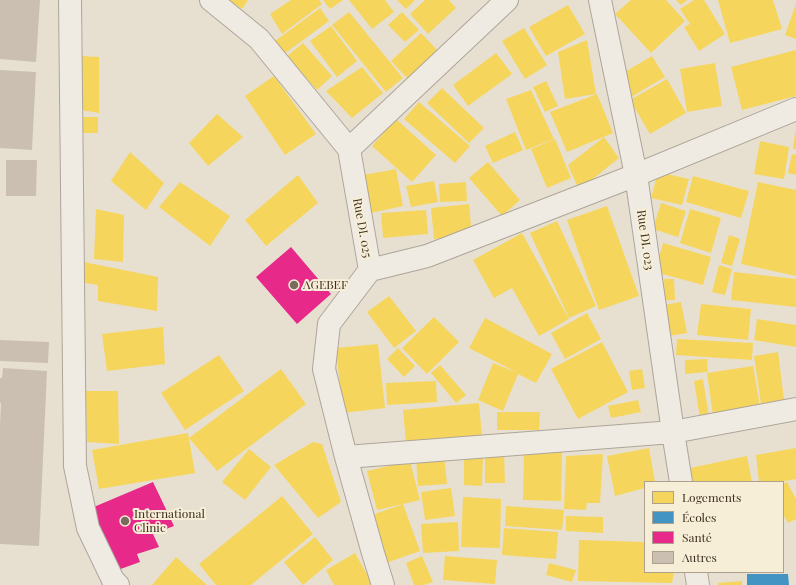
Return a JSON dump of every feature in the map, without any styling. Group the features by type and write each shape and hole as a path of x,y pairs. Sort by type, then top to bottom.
{"street":[{"path":"70,0 76,466 88,528 113,580 118,585"},
{"name":"Rue DI. 025","path":"211,0 259,39 349,149 370,270 330,324 324,369 346,457 383,585"},
{"path":"349,149 507,0"},
{"name":"Rue DI. 023","path":"600,0 636,175 681,481"},
{"path":"370,270 427,256 636,175 796,109"},
{"path":"346,457 673,432 796,409"},
{"path":"696,573 698,585"}],"building: Logements":[{"path":"229,0 248,0 242,9"},
{"path":"291,0 319,0 322,4 282,34 270,14"},
{"path":"323,0 343,0 330,9"},
{"path":"349,0 385,0 394,12 372,29"},
{"path":"397,0 415,0 406,9"},
{"path":"425,0 449,0 456,8 428,34 410,14"},
{"path":"631,0 666,0 685,21 651,53 615,14"},
{"path":"676,0 687,0 681,5"},
{"path":"694,0 704,0 725,34 699,51 684,27 690,24 680,9"},
{"path":"718,0 773,0 782,29 730,43"},
{"path":"796,4 796,39 785,35"},
{"path":"568,5 585,34 546,56 529,27"},
{"path":"320,8 329,21 284,54 275,41"},
{"path":"349,12 403,78 386,92 332,25"},
{"path":"402,12 419,30 405,42 388,25"},
{"path":"331,26 357,61 337,77 310,41"},
{"path":"524,28 547,65 525,79 502,41"},
{"path":"421,33 439,52 409,80 391,61"},
{"path":"587,40 596,94 565,99 558,52"},
{"path":"303,43 332,76 317,90 287,56"},
{"path":"796,50 796,96 742,110 731,67"},
{"path":"496,53 512,74 468,106 453,85"},
{"path":"81,56 99,57 99,113 81,110"},
{"path":"652,56 665,77 631,97 618,76"},
{"path":"715,63 722,106 687,112 680,69"},
{"path":"362,67 383,93 352,118 326,91"},
{"path":"274,76 316,134 285,155 245,96"},
{"path":"667,79 686,113 650,134 630,100"},
{"path":"546,81 558,106 545,112 533,87"},
{"path":"442,88 484,128 469,143 427,103"},
{"path":"531,90 554,139 526,150 506,99"},
{"path":"597,94 613,133 567,152 550,112"},
{"path":"419,102 470,146 455,163 404,119"},
{"path":"217,114 243,137 208,166 189,143"},
{"path":"81,117 98,117 98,133 80,133"},
{"path":"396,119 436,155 412,182 372,146"},
{"path":"515,132 523,150 493,163 485,146"},
{"path":"795,133 796,149 793,149"},
{"path":"604,137 619,158 579,190 568,165"},
{"path":"555,139 571,178 547,188 531,149"},
{"path":"760,141 789,147 784,179 754,174"},
{"path":"130,152 164,183 146,210 111,181"},
{"path":"792,154 796,155 796,175 788,173"},
{"path":"488,162 520,200 502,216 469,178"},
{"path":"396,169 403,206 366,214 358,176"},
{"path":"658,172 689,179 682,205 651,198"},
{"path":"298,175 318,203 266,246 245,220"},
{"path":"693,176 749,191 741,218 686,202"},
{"path":"434,181 438,202 411,207 406,186"},
{"path":"180,182 230,216 210,246 159,207"},
{"path":"466,182 467,201 440,202 439,184"},
{"path":"758,182 796,190 796,276 741,264"},
{"path":"661,203 686,211 678,237 653,229"},
{"path":"469,204 472,236 434,239 431,208"},
{"path":"607,206 639,296 599,310 567,220"},
{"path":"96,209 124,215 123,262 94,259"},
{"path":"690,209 721,218 711,253 680,243"},
{"path":"426,210 428,234 383,238 381,213"},
{"path":"557,221 596,306 569,318 530,233"},
{"path":"522,233 569,319 539,336 512,288 494,298 473,260"},
{"path":"729,235 740,239 732,266 721,263"},
{"path":"663,243 711,257 703,285 655,272"},
{"path":"79,261 158,277 157,311 98,301 98,285 79,282"},
{"path":"719,265 732,269 725,295 712,292"},
{"path":"734,272 796,279 796,307 731,300"},
{"path":"664,279 674,279 675,300 665,300"},
{"path":"389,296 416,331 394,348 367,312"},
{"path":"681,302 687,333 669,336 663,305"},
{"path":"701,304 751,309 748,340 697,335"},
{"path":"587,313 601,339 565,359 551,333"},
{"path":"434,317 459,342 427,374 402,348"},
{"path":"485,318 552,354 536,383 518,374 503,411 478,400 493,363 516,372 469,348"},
{"path":"757,319 796,325 796,347 754,340"},
{"path":"163,327 165,364 107,371 102,334"},
{"path":"677,339 753,343 752,360 676,355"},
{"path":"602,342 628,392 578,419 551,369"},
{"path":"378,344 385,408 343,413 336,348"},
{"path":"398,348 415,366 404,377 387,359"},
{"path":"778,352 785,407 762,410 754,356"},
{"path":"219,355 244,391 185,430 161,393"},
{"path":"707,359 708,372 685,374 685,360"},
{"path":"440,365 466,395 456,403 431,373"},
{"path":"753,366 760,407 713,415 707,373"},
{"path":"281,369 306,404 217,471 189,438"},
{"path":"642,369 645,388 632,390 629,371"},
{"path":"703,379 709,417 700,418 694,381"},
{"path":"436,381 437,402 387,405 386,383"},
{"path":"86,391 118,391 119,444 87,442"},
{"path":"638,400 641,412 611,418 608,406"},
{"path":"479,403 482,436 406,443 403,410"},
{"path":"497,412 540,412 539,430 497,430"},
{"path":"188,433 195,473 99,489 92,450"},
{"path":"313,442 322,444 341,502 318,518 274,465"},
{"path":"649,448 655,481 644,481 644,488 615,496 607,456"},
{"path":"796,448 796,479 784,481 759,481 756,455"},
{"path":"249,449 271,467 245,500 222,482"},
{"path":"524,451 562,452 561,501 523,500"},
{"path":"485,453 504,453 505,483 485,483"},
{"path":"464,454 483,455 482,486 464,485"},
{"path":"603,454 600,503 587,503 586,510 564,509 566,456"},
{"path":"444,455 447,484 418,486 416,458"},
{"path":"747,456 752,481 693,481 690,468"},
{"path":"410,461 420,500 377,510 367,471"},
{"path":"787,482 796,499 796,519 788,523 784,516 784,484"},
{"path":"451,488 455,516 425,520 421,492"},
{"path":"282,496 313,534 251,585 216,585 199,564"},
{"path":"463,497 501,499 500,548 461,547"},
{"path":"403,504 420,551 386,563 369,516"},
{"path":"506,506 564,510 562,530 505,526"},
{"path":"566,516 603,517 603,533 566,531"},
{"path":"458,522 459,551 423,553 421,524"},
{"path":"504,528 558,532 556,559 502,555"},
{"path":"315,537 333,560 303,585 284,562"},
{"path":"579,540 644,542 644,573 674,573 672,583 578,581"},
{"path":"355,553 373,585 334,585 326,570"},
{"path":"422,556 433,582 424,585 414,585 406,563"},
{"path":"445,556 497,560 495,584 443,580"},
{"path":"176,557 207,585 152,585"},
{"path":"549,563 576,570 572,582 546,575"},
{"path":"742,581 742,585 718,585 718,583"}],"building: Écoles":[{"path":"747,574 788,574 789,585 747,585"}],"building: Santé":[{"name":"AGEBEF","path":"291,247 331,294 297,324 256,277"},
{"path":"153,482 174,526 153,534 159,547 137,554 140,562 115,571 89,509"}],"building: Autres":[{"path":"0,0 40,0 36,62 0,59"},
{"path":"0,70 36,72 32,150 0,148"},
{"path":"6,160 37,160 36,196 6,196"},
{"path":"0,340 49,342 48,363 0,361"},
{"path":"3,368 47,371 39,546 0,544 0,378 2,378"}],"place":[{"name":"AGEBEF","path":"294,285"},
{"name":"International Clinic","path":"125,521"}]}
